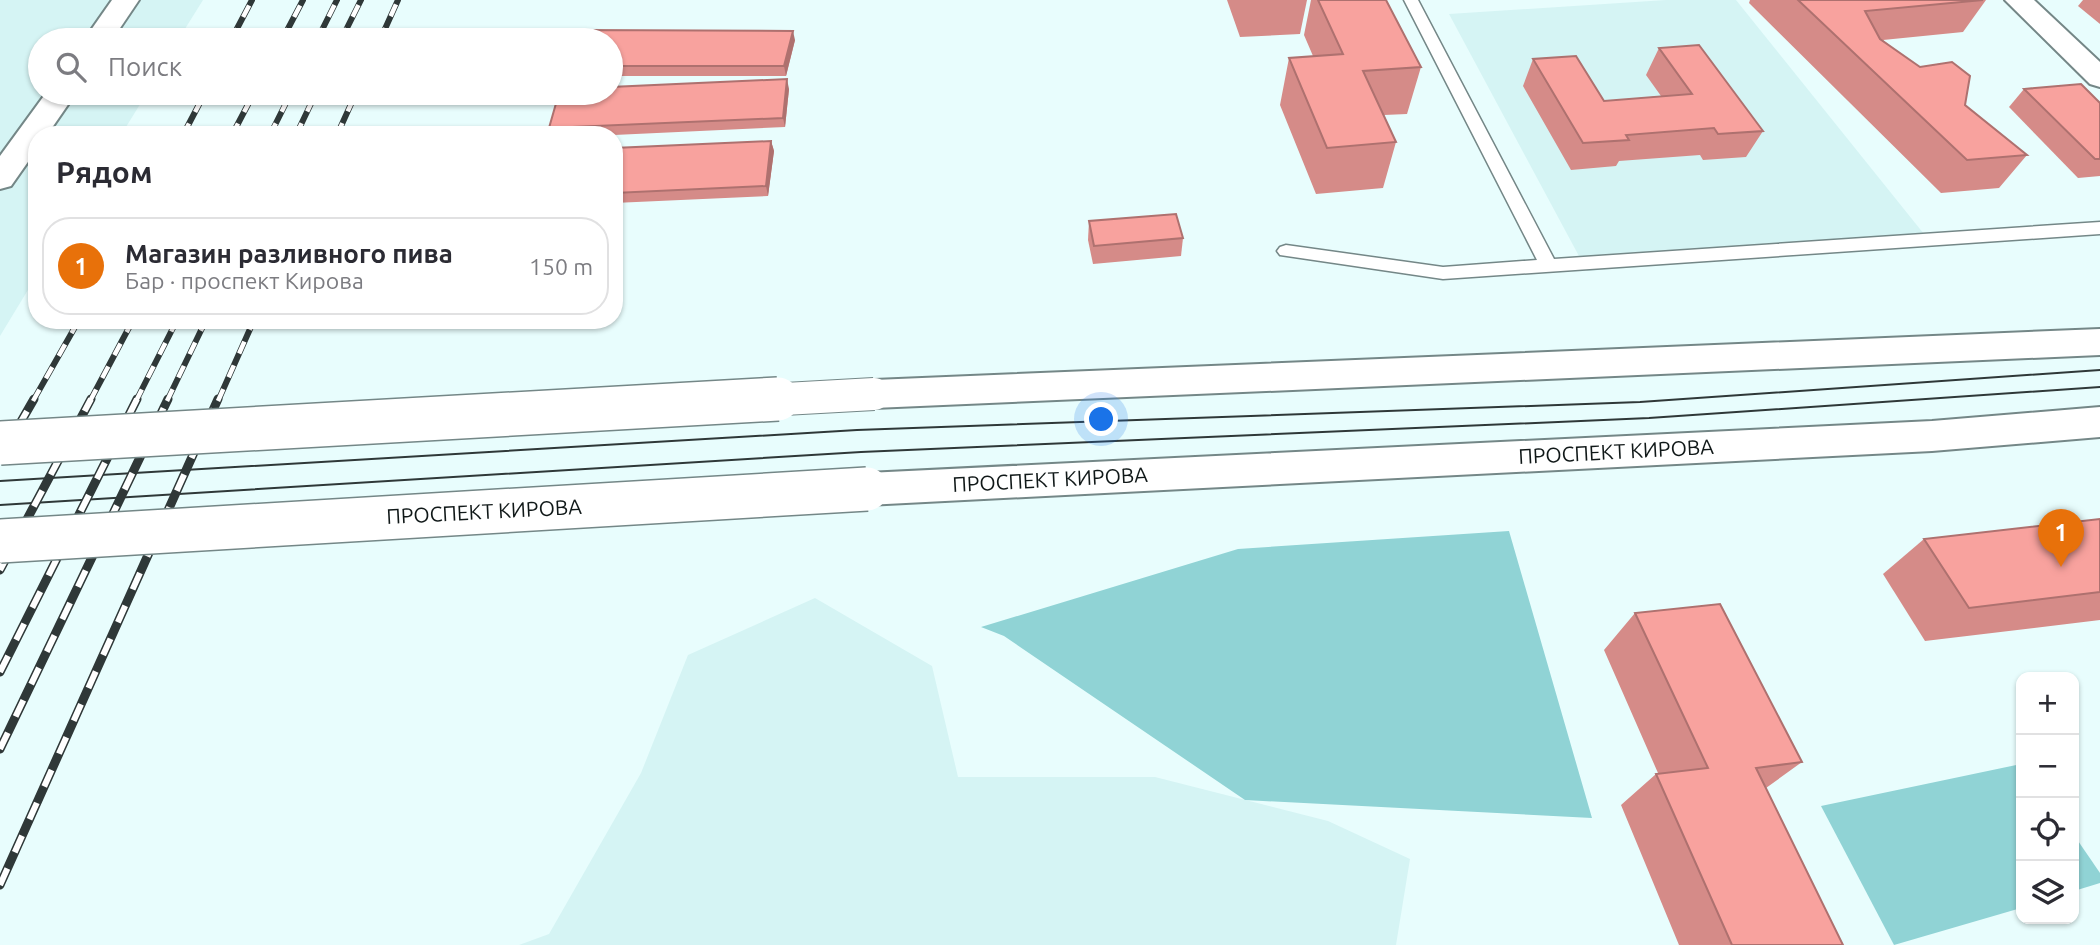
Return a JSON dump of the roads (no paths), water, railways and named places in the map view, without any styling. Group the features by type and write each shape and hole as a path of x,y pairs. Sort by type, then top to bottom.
{"main road":[{"path":"106,28 126,0"},
{"path":"2018,0 2100,78"},
{"path":"38,126 52,105"},
{"path":"0,179 28,140"},
{"path":"0,443 874,394 2100,342"},
{"name":"ПРОСПЕКТ КИРОВА","path":"0,541 867,489 1932,436 2100,422"}],"lane":[{"path":"1410,0 1549,266"},
{"path":"1286,251 1443,273 2100,228"}],"tram line":[{"path":"0,481 857,430 1640,402 2100,370"},
{"path":"0,505 861,452 1649,418 2100,387"}],"railway":[{"path":"237,28 252,0"},
{"path":"288,28 303,0"},
{"path":"323,28 337,0"},
{"path":"347,28 361,0"},
{"path":"385,28 398,0"},
{"path":"188,126 199,105"},
{"path":"237,126 248,105"},
{"path":"274,126 285,105"},
{"path":"300,126 310,105"},
{"path":"341,126 351,105"},
{"path":"33,401 74,329"},
{"path":"90,401 128,329"},
{"path":"136,401 172,329"},
{"path":"167,401 202,329"},
{"path":"218,401 250,329"},
{"path":"0,458 34,399"},
{"path":"0,570 91,399"},
{"path":"0,672 137,399"},
{"path":"0,749 168,399"},
{"path":"0,885 218,399"}],"place":[{"name":"Магазин разливного пива","path":"2061,567"}]}
